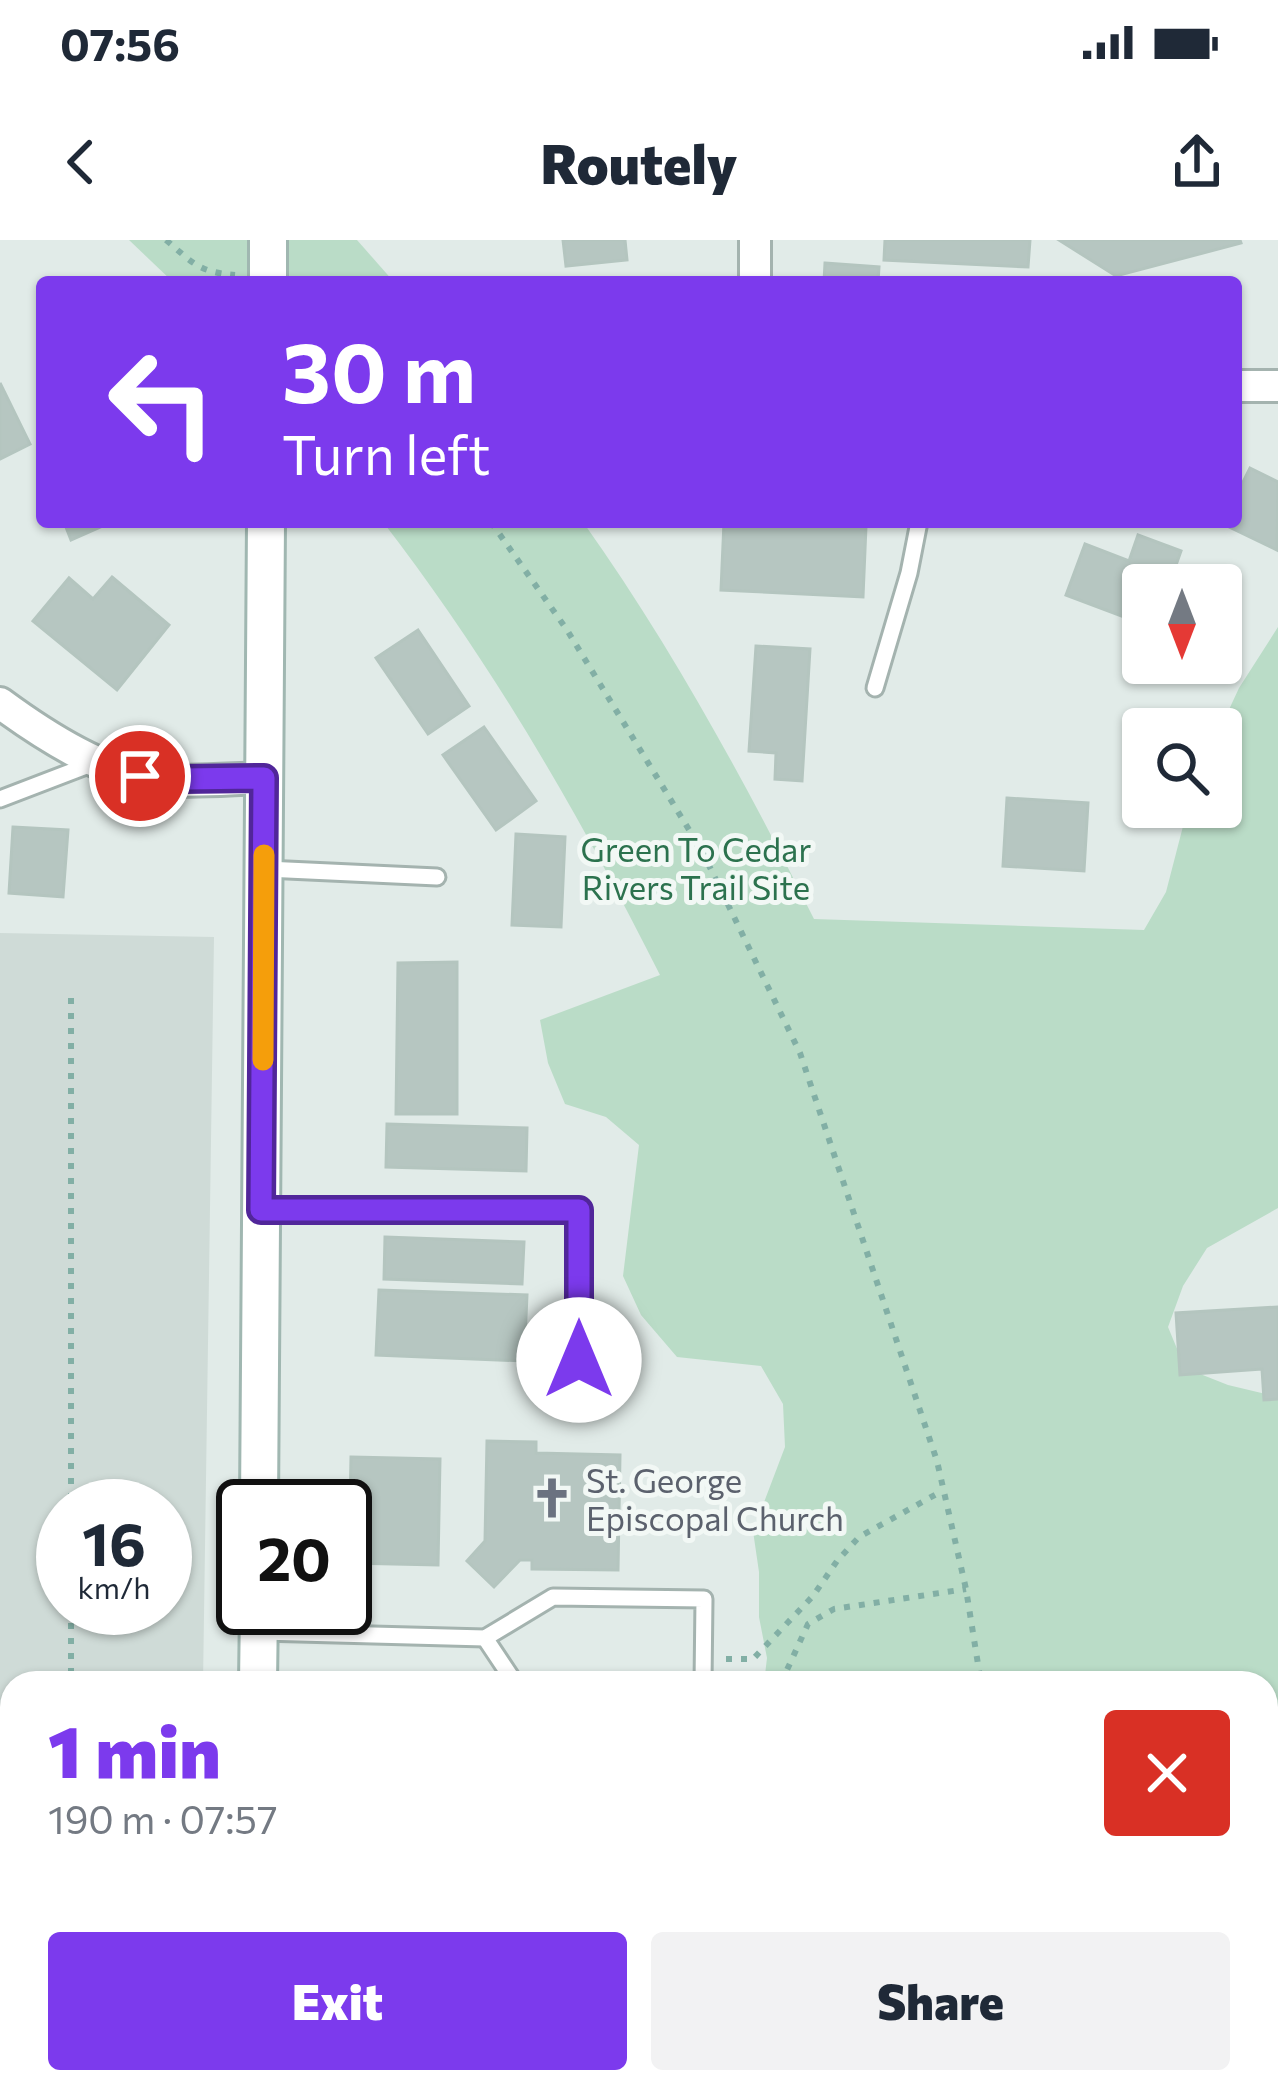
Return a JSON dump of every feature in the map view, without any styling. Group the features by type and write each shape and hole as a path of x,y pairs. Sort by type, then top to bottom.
{"street":[{"path":"268,240 268,276"},
{"path":"755,240 755,276"},
{"path":"1242,386 1278,386"},
{"path":"259,1479 266,528"},
{"path":"0,703 97,762 140,776 264,778"},
{"path":"258,1635 258,1671"}],"lane":[{"path":"875,688 918,528"},
{"path":"0,799 97,762"},
{"path":"264,868 437,877"},
{"path":"261,1210 579,1210 579,1360"},
{"path":"372,1629 485,1638 553,1598 704,1599 704,1671"},
{"path":"485,1638 507,1671"}],"path":[{"path":"166,240 200,269 235,276"},
{"path":"495,528 567,630 702,851 800,1053 930,1440 966,1589 979,1671"},
{"path":"71,998 71,1479"},
{"path":"704,1660 753,1659 813,1596 859,1537 942,1491"},
{"path":"786,1671 808,1624 834,1609 966,1589"},
{"path":"71,1635 71,1671"}],"shaded area":[{"path":"0,933 214,937 203,1671 0,1671"}],"green space":[{"path":"129,240 357,240 389,276 167,276"},
{"name":"Green To Cedar Rivers Trail Site","path":"388,528 587,528 706,716 814,919 1144,930 1166,892 1183,828 1242,828 1242,708 1230,708 1278,627 1278,1208 1207,1248 1183,1286 1168,1327 1185,1368 1278,1397 1278,1671 765,1671 753,1531 785,1447 783,1404 761,1366 677,1357 641,1315 623,1276 639,1145 606,1117 565,1104 548,1063 540,1020 660,975 532,742 461,630"}],"building":[{"path":"563,240 625,240 627,260 566,266"},
{"path":"885,240 1030,240 1028,267 884,260"},
{"path":"1059,240 1240,240 1241,243 1116,276"},
{"path":"825,263 879,267 878,276 824,276"},
{"path":"0,383 30,444 0,459"},
{"path":"1250,468 1278,482 1277,550 1231,528 1242,528 1242,484"},
{"path":"66,528 98,528 71,540"},
{"path":"724,528 866,528 863,597 721,590"},
{"path":"1138,535 1181,551 1176,564 1122,564 1122,616 1066,595 1085,544 1129,561"},
{"path":"112,577 169,625 117,690 33,621 69,578 93,599"},
{"path":"418,630 469,706 428,734 376,658"},
{"path":"756,646 810,649 802,781 775,779 776,753 749,751"},
{"path":"484,727 536,801 496,830 443,755"},
{"path":"1007,798 1088,803 1084,871 1003,866"},
{"path":"13,827 68,830 63,897 9,893"},
{"path":"516,834 565,837 561,927 512,925"},
{"path":"457,962 457,1114 396,1114 398,963"},
{"path":"387,1124 527,1128 526,1171 386,1167"},
{"path":"385,1237 524,1242 522,1284 384,1279"},
{"path":"379,1290 527,1295 524,1361 376,1355"},
{"path":"1278,1307 1278,1399 1264,1400 1262,1369 1180,1375 1176,1313"},
{"name":"St. George Episcopal Church","path":"487,1441 536,1442 536,1453 620,1455 618,1570 532,1569 532,1560 520,1560 494,1587 467,1561 485,1541"},
{"path":"351,1457 440,1459 438,1565 372,1564 372,1479 351,1479"}],"slow traffic":[{"path":"263,1060 264,855"}],"place":[{"name":"St. George Episcopal Church","path":"552,1498"}],"route":[{"path":"140,776 264,778 261,1210 579,1210 579,1360"}]}
